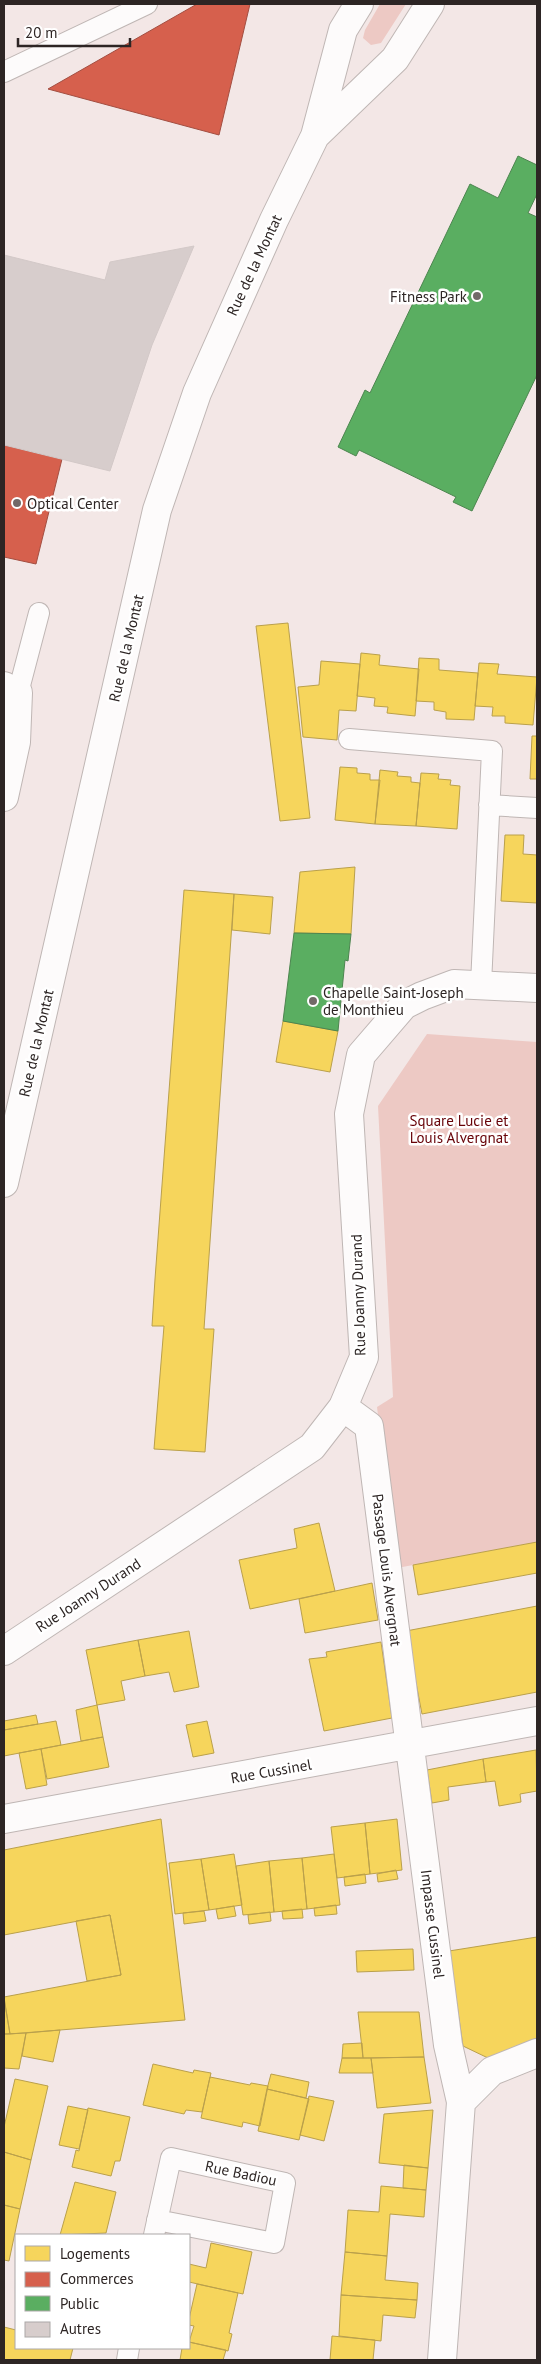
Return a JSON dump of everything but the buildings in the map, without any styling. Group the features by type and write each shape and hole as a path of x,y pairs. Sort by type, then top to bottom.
{"street":[{"name":"Rue de la Montat","path":"4,1183 157,510 204,375 315,136 343,30 359,4"},
{"name":"Rue de la Montat","path":"315,136 395,58 430,4"},
{"path":"4,797 16,742 11,690"},
{"name":"Rue Joanny Durand","path":"4,1651 312,1447 343,1407 364,1357 348,1114 361,1054 404,1006 422,996 454,984 537,988"},
{"name":"Passage Louis Alvergnat","path":"343,1407 369,1426 410,1745"},
{"name":"Rue Cussinel","path":"4,1819 537,1721"},
{"name":"Impasse Cussinel","path":"410,1745 448,2045 461,2102"},
{"path":"442,2360 461,2102 492,2071 537,2053"}],"lane":[{"path":"4,72 147,4"},
{"path":"11,690 39,614"},
{"path":"349,739 492,751 481,984"},
{"path":"489,805 537,808"},
{"name":"Rue Badiou","path":"171,2158 285,2183 274,2243 156,2228 171,2158"}],"green space":[{"path":"380,4 406,4 381,43 371,45 363,38 365,30"},
{"name":"Square Lucie et Louis Alvergnat","path":"427,1034 537,1042 537,1542 397,1568 377,1407 393,1397 378,1106"}],"place":[{"name":"Fitness Park","path":"477,296"},
{"name":"Optical Center","path":"17,503"},
{"name":"Chapelle Saint-Joseph de Monthieu","path":"313,1001"}]}
